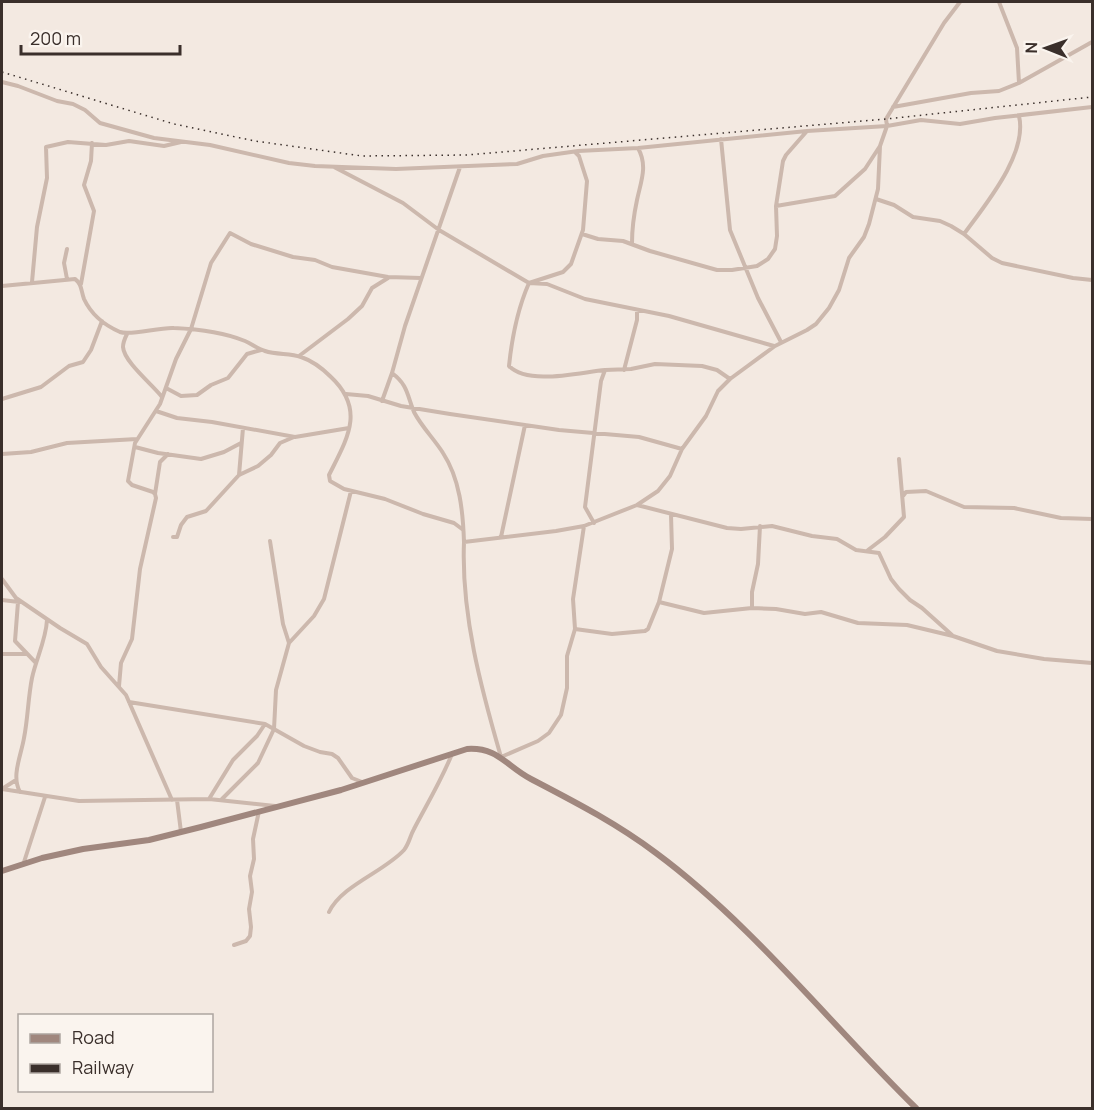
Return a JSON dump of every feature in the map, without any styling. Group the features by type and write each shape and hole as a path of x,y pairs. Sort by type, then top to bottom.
{"street":[{"path":"464,542 584,526 638,505 664,484 676,465 682,449 706,416 718,391 730,379 775,346 816,324 829,308 839,290 849,258 864,237 876,199 880,146 886,118 944,23 960,2"},
{"path":"999,2 1017,48 1019,83"},
{"path":"893,107 971,93 988,93 1019,83 1092,42"},
{"path":"2,82 48,99 73,104 85,110 100,123 154,138 210,145 290,163 396,169 517,164 543,156 574,151 638,148 807,131 886,126 921,120 960,124 1092,107"},
{"path":"964,234 996,191 1008,170 1018,140 1019,116"},
{"path":"582,234 598,239 623,241 717,270 757,266 768,259 775,249 776,206 783,161 807,131"},
{"path":"721,140 728,220 758,298 781,342"},
{"path":"32,282 37,227 47,178 46,148 52,144 68,142 112,145 129,141 164,146 185,141"},
{"path":"92,143 91,161 84,185 89,193 94,214 81,284 90,309 115,330 128,334 165,327 191,329 235,338 262,350 299,356 321,367 346,394 352,415 345,440 328,475 333,484 454,523 462,529"},
{"path":"776,206 836,196 865,169 880,146"},
{"path":"632,244 635,211 644,170 642,154 638,148"},
{"path":"529,282 555,276 568,267 582,234 586,181 579,156 574,151"},
{"path":"333,167 412,209 439,230 529,282 547,284 585,299 689,321 775,346"},
{"path":"382,401 460,167"},
{"path":"876,199 894,205 914,218 940,221 964,234 987,254 1002,263 1092,280"},
{"path":"155,494 132,485 128,481 137,439 163,397 176,359 191,329 211,263 230,234 251,244 293,257 388,277 422,278"},
{"path":"67,249 64,263 67,279"},
{"path":"299,356 348,319 362,306 372,288 388,277"},
{"path":"2,286 67,279 75,279 81,284"},
{"path":"529,282 516,319 509,350 510,368 533,375 556,377 605,370 624,370 656,364 702,366 717,370 730,379"},
{"path":"624,370 638,320 637,310"},
{"path":"2,399 41,387 66,367 83,362 91,350 102,321"},
{"path":"128,334 123,347 124,352 130,362 163,397"},
{"path":"165,388 181,396 197,395 211,385 228,378 247,354 262,350"},
{"path":"594,523 585,507 601,381 605,370"},
{"path":"392,373 408,390 417,416 453,470 460,498 466,594 474,649 501,757"},
{"path":"346,394 525,425 645,438 682,449"},
{"path":"156,411 177,418 295,437"},
{"path":"501,537 525,425"},
{"path":"239,475 243,428"},
{"path":"173,537 177,537 187,517 206,511 239,475 258,466 280,443 295,437 349,428"},
{"path":"2,454 32,452 67,443 137,439"},
{"path":"135,447 151,452 207,458 230,450 241,443"},
{"path":"119,686 122,663 134,630 140,569 155,507 160,462 169,454"},
{"path":"868,551 904,517 899,459"},
{"path":"903,496 906,492 920,490 964,507 1014,508 1061,518 1092,519"},
{"path":"221,800 258,763 274,729 276,690 289,643 314,616 324,599 351,491"},
{"path":"638,505 734,529 772,526 812,536 837,539 856,550 882,555 889,574 899,589 953,636"},
{"path":"575,629 603,634 648,629 659,602 672,549 671,515"},
{"path":"501,757 538,741 556,725 561,716 567,688 567,656 575,629 573,599 584,526"},
{"path":"752,608 760,526"},
{"path":"270,541 289,643"},
{"path":"2,579 11,594 47,620 87,644 101,667 119,686 129,702 175,800 181,832"},
{"path":"2,600 24,603"},
{"path":"18,602 15,641 36,663"},
{"path":"659,602 704,613 752,608 804,614 820,612 852,622 897,624 953,636 997,651 1044,659 1092,663"},
{"path":"20,793 16,779 36,663 46,632 47,620"},
{"path":"2,654 27,654"},
{"path":"129,702 265,724 304,746 332,754 338,758 352,778 363,782"},
{"path":"209,799 233,760 257,736 265,724"},
{"path":"2,789 79,801 209,799 278,806 467,749 488,750 525,776 608,820 657,854 689,880 729,915 916,1108"},
{"path":"329,912 339,899 407,847 453,754"},
{"path":"2,789 16,779"},
{"path":"24,862 45,797"},
{"path":"2,871 24,862 83,849 149,840 287,804"},
{"path":"234,945 246,941 250,932 249,909 252,892 250,876 254,859 253,839 259,810"}],"railway":[{"path":"2,72 174,124 255,141 362,156 467,155 886,119 1092,97"}]}
